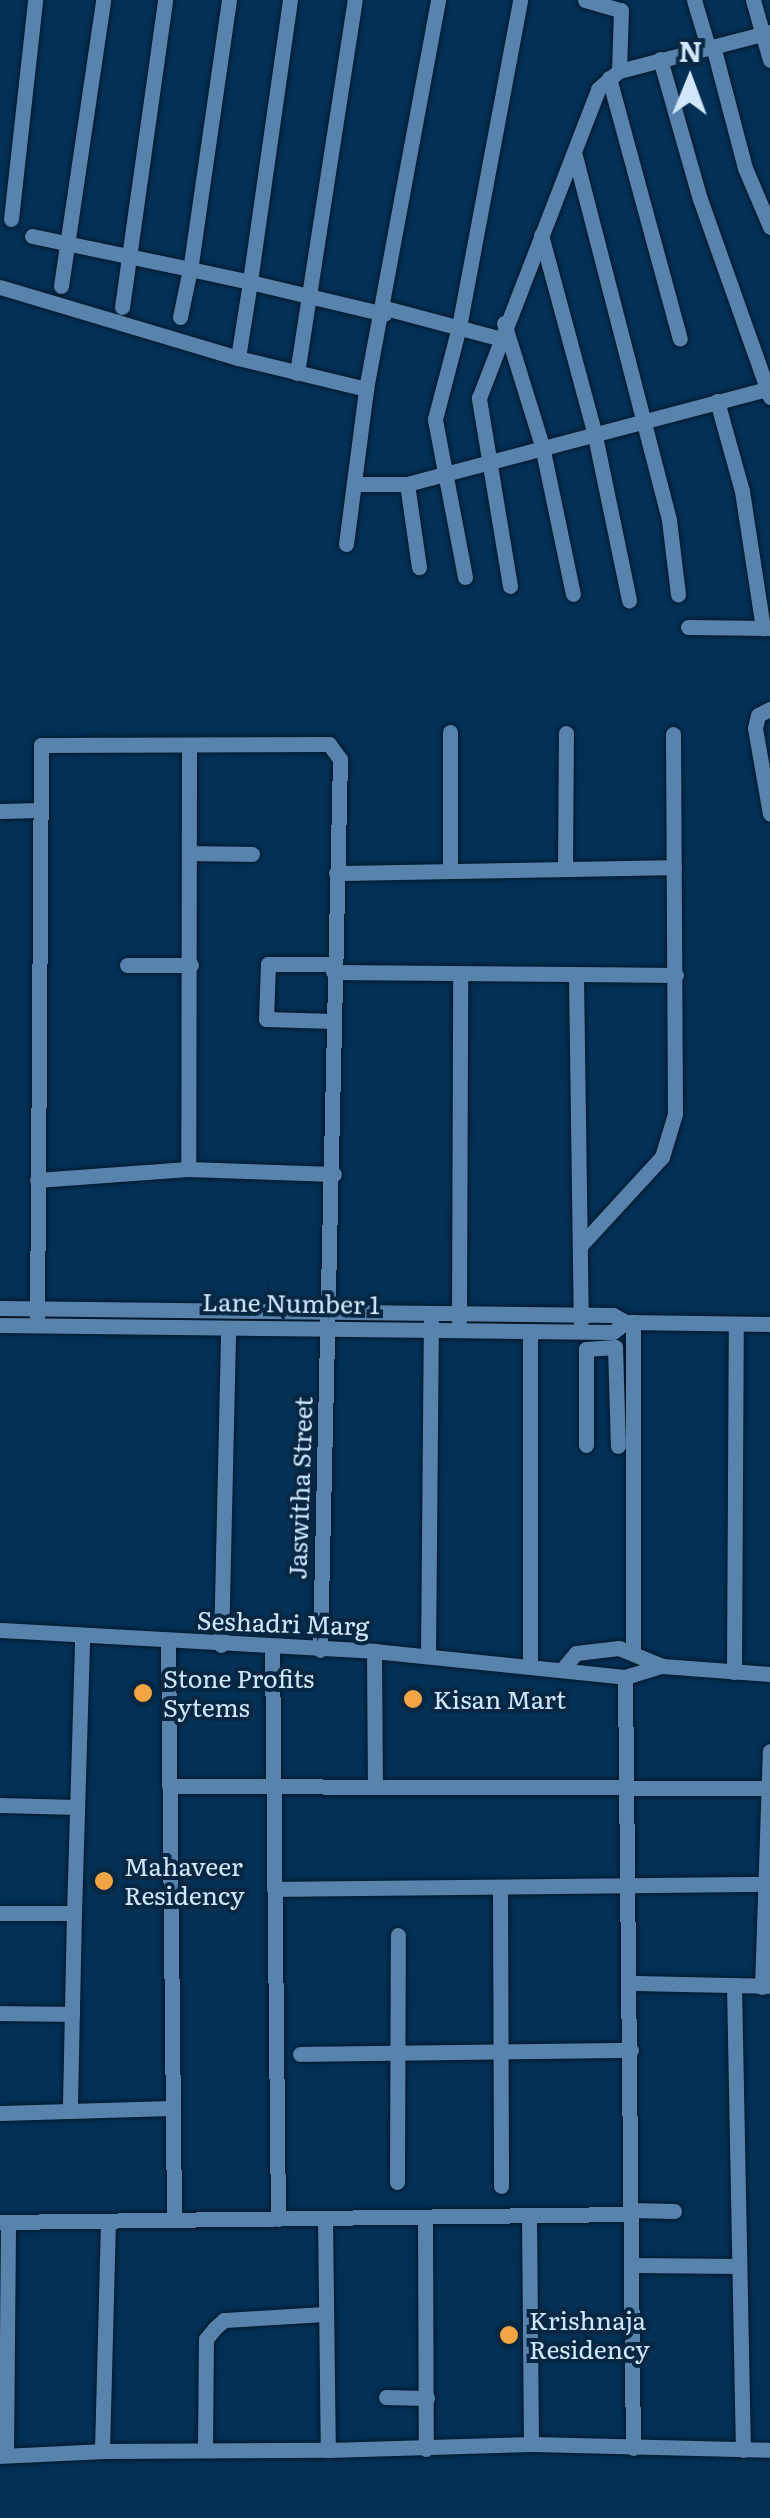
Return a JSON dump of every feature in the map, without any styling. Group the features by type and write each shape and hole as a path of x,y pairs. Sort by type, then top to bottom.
{"street":[{"path":"11,219 35,0"},
{"path":"61,286 104,0"},
{"path":"122,307 165,0"},
{"path":"180,317 229,0"},
{"path":"238,358 290,0"},
{"path":"297,372 356,0"},
{"path":"346,544 366,389 384,311 438,0"},
{"path":"465,577 442,472 435,419 459,327 520,0"},
{"path":"585,0 623,5 614,74 680,339"},
{"path":"694,0 745,168 770,227"},
{"path":"753,0 766,33 770,60"},
{"path":"510,586 485,459 480,398 501,330 575,155 598,89 614,74 766,33"},
{"path":"354,484 407,484 485,459 644,418 769,391 700,199 660,59"},
{"path":"575,155 669,520 678,594"},
{"path":"32,236 459,327 501,330"},
{"path":"541,236 594,431 630,600"},
{"path":"0,287 238,358 366,389"},
{"path":"501,330 542,446 574,594"},
{"path":"688,627 767,628 742,491 716,401"},
{"path":"407,484 419,567"},
{"path":"770,709 758,714 755,728 770,814"},
{"path":"450,732 450,869"},
{"path":"566,733 566,868"},
{"path":"581,1245 662,1157 670,1138 676,975 673,734"},
{"name":"Jaswitha Street","path":"190,746 322,743 335,749 334,1174 320,1650"},
{"path":"37,1317 41,744 190,746 188,1169"},
{"path":"0,811 40,810"},
{"path":"190,853 252,854"},
{"path":"336,873 674,866"},
{"path":"190,895 208,895"},
{"path":"333,1021 266,1019 268,964 460,976 676,975"},
{"path":"127,965 191,966"},
{"path":"459,1322 460,976"},
{"path":"576,976 581,1332"},
{"path":"37,1180 188,1169 334,1174"},
{"path":"0,1308 37,1317 331,1320 431,1313 459,1322 581,1314 613,1315 630,1322 770,1324"},
{"path":"428,1656 431,1313"},
{"name":"Lane Number 1","path":"0,1325 37,1317 228,1328 331,1320 430,1330 459,1322 530,1331 613,1332 630,1322"},
{"path":"630,1322 626,1403 633,1650"},
{"path":"734,1672 736,1324"},
{"path":"221,1645 228,1328"},
{"path":"530,1331 530,1664"},
{"path":"586,1445 588,1347 619,1348 626,1403 618,1446"},
{"path":"586,1404 626,1403"},
{"name":"Seshadri Marg","path":"0,1630 168,1643 374,1651 565,1666 625,1677 662,1666 770,1674"},
{"path":"70,2111 82,1636"},
{"path":"168,1643 174,2220"},
{"path":"272,1648 278,2219"},
{"name":"Seshadri Marg","path":"565,1666 576,1653 633,1650 662,1666"},
{"path":"374,1651 374,1785"},
{"path":"625,1677 631,1885 633,2448"},
{"path":"631,1982 766,1986 770,1750"},
{"path":"169,1786 374,1785 768,1796"},
{"path":"0,1805 77,1807"},
{"path":"274,1889 765,1884"},
{"path":"500,1888 501,2186"},
{"path":"0,1913 74,1913"},
{"path":"397,2182 401,2052 398,1935"},
{"path":"734,1985 743,2450"},
{"path":"0,2014 72,2014"},
{"path":"300,2054 632,2050"},
{"path":"0,2113 172,2108"},
{"path":"674,2211 4,2222 3,2456 205,2448 328,2450 531,2444 770,2450"},
{"path":"530,2216 531,2444"},
{"path":"425,2217 422,2398 426,2448"},
{"path":"325,2218 328,2450"},
{"path":"102,2452 108,2221"},
{"path":"632,2265 739,2266"},
{"path":"205,2448 206,2339 215,2328 224,2320 325,2314"},
{"path":"386,2397 422,2398"},
{"path":"387,2441 417,2441 422,2398"}],"place":[{"name":"Stone Profits Sytems","path":"143,1693"},
{"name":"Kisan Mart","path":"413,1699"},
{"name":"Mahaveer Residency","path":"104,1881"},
{"name":"Krishnaja Residency","path":"509,2335"}]}
